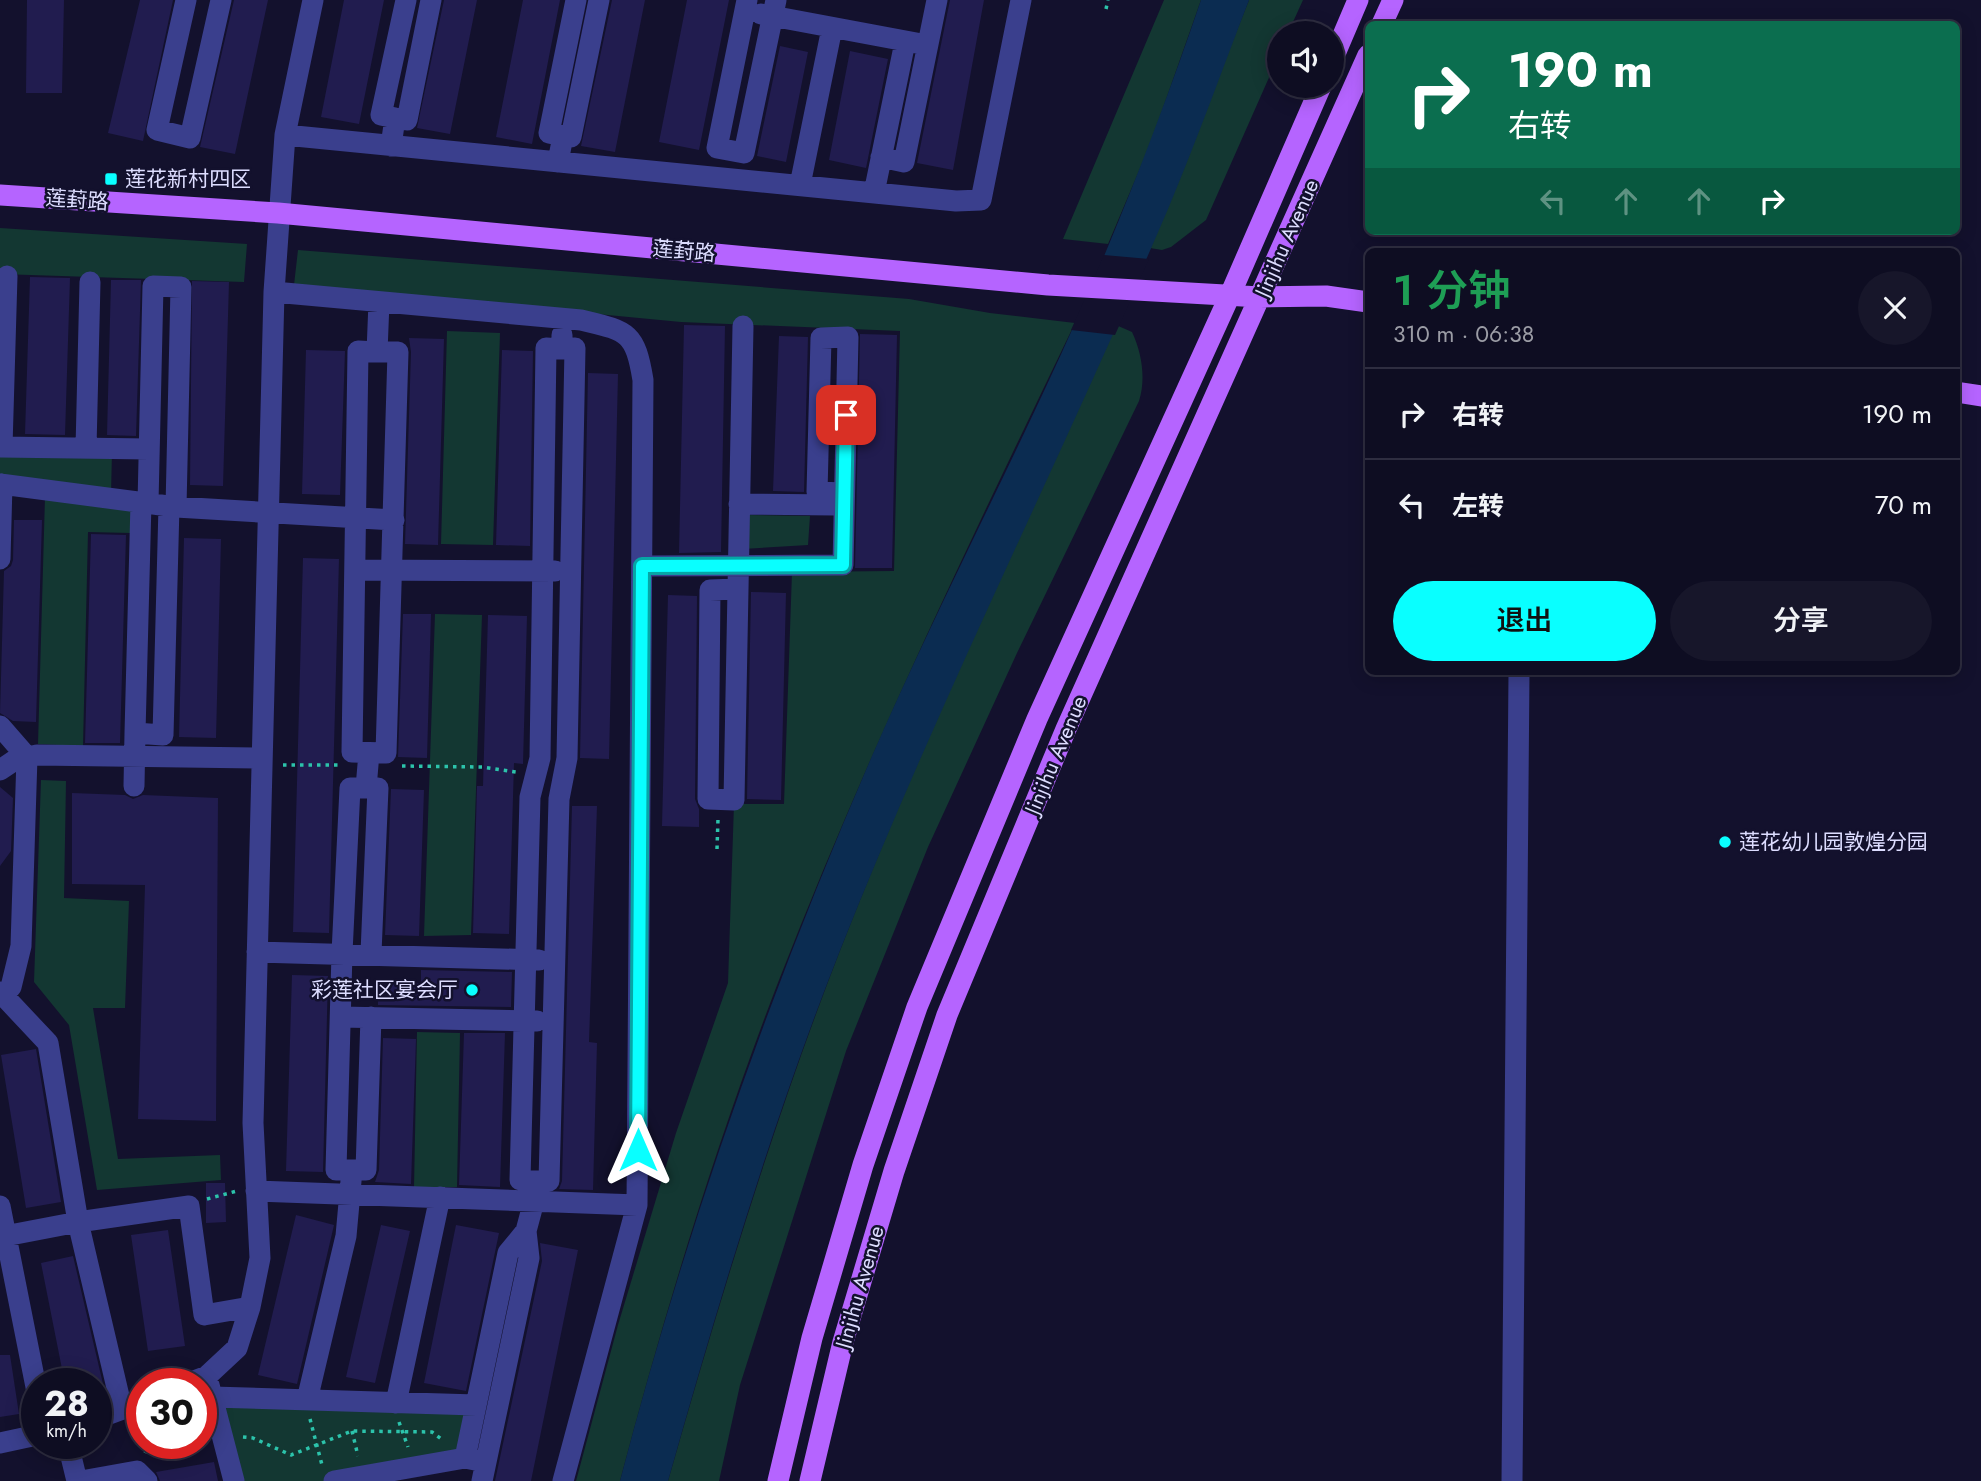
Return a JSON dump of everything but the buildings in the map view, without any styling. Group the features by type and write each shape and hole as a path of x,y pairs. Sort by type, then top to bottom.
{"main road":[{"path":"1344,33 1358,0"},
{"path":"1383,21 1393,0"},
{"name":"Jinjihu Avenue","path":"810,1481 843,1342 894,1171 947,1015 1066,729 1365,62"},
{"name":"Jinjihu Avenue","path":"778,1481 812,1338 863,1165 917,1007 1037,719 1230,295 1316,98"},
{"name":"莲葑路","path":"0,195 278,213 1048,285 1260,297 1326,296 1365,302"},
{"path":"1960,393 1981,396"}],"street":[{"path":"186,0 157,130 190,138 221,0"},
{"path":"217,1376 237,1348 250,1307 260,1258 253,1123 274,292 285,135 312,0"},
{"path":"406,0 381,115 407,120 431,0"},
{"path":"576,0 550,133 571,137 599,0"},
{"path":"881,157 904,162 937,0"},
{"path":"285,135 874,193 981,200 1021,0"},
{"path":"774,8 744,153 717,148 746,5 774,8 832,28 927,45"},
{"path":"800,185 832,28"},
{"path":"874,193 905,42"},
{"path":"391,146 395,117"},
{"path":"558,162 563,135"},
{"path":"726,178 731,151"},
{"path":"7,276 1,447 149,449"},
{"path":"86,448 90,282"},
{"path":"134,786 135,733 181,287 153,286 149,449 158,504"},
{"path":"274,292 562,318 612,328 629,337 638,351 643,380 637,1205 563,1481"},
{"path":"377,352 379,302"},
{"path":"562,318 562,349"},
{"path":"719,799 708,799 710,590 737,589 743,327"},
{"path":"642,566 843,565 848,337 821,338 817,492 844,499"},
{"path":"477,1467 528,1258 527,1231 534,1191 549,1181 559,799 567,758 575,348 546,348 540,758 530,797 520,1180 534,1191"},
{"path":"358,351 398,352 386,753 352,752 356,518 358,351"},
{"path":"545,464 573,465"},
{"path":"0,559 1,484 158,504 268,514 394,520"},
{"path":"739,504 844,499"},
{"path":"355,570 571,571"},
{"path":"1512,1481 1519,675"},
{"path":"0,726 27,757 21,946 11,986 1,995 48,1043 78,1222 126,1385"},
{"path":"366,788 369,753"},
{"path":"0,771 4,765 37,755 262,758"},
{"path":"536,774 563,778"},
{"path":"371,954 378,788 351,788 342,953 336,1170 366,1170 371,1017"},
{"path":"257,952 555,961"},
{"path":"341,1017 553,1021"},
{"path":"307,1400 346,1236 352,1170"},
{"path":"256,1191 440,1198 534,1191 637,1205"},
{"path":"396,1403 440,1198"},
{"path":"0,1206 3,1236 32,1368"},
{"path":"3,1236 189,1206 204,1315 250,1307"},
{"path":"477,1467 476,1405 508,1253 527,1231"},
{"path":"217,1387 307,1400 476,1405"},
{"path":"217,1415 234,1481"},
{"path":"0,1443 21,1438"},
{"path":"72,1459 79,1481 137,1471 147,1481"},
{"path":"328,1474 415,1474 477,1467"}],"path":[{"path":"1106,9 1108,0"},
{"path":"717,849 719,799"},
{"path":"189,1206 221,1194 256,1191"},
{"path":"307,1400 316,1445 328,1474"},
{"path":"396,1403 395,1409 415,1474"},
{"path":"222,1435 253,1438 291,1455 352,1431 432,1432 477,1467"},
{"path":"352,1431 362,1476"}],"green space":[{"path":"1164,0 1201,0 1150,145 1108,244 1063,239"},
{"path":"1249,0 1303,0 1293,21 1267,21 1267,82 1206,220 1171,247 1162,250 1150,248"},
{"path":"0,228 247,244 244,282 0,274"},
{"path":"298,250 909,299 990,313 1075,323 883,731 812,896 734,1103 655,1354 620,1481 576,1481 618,1325 676,1133 728,983 734,804 784,804 792,572 894,571 900,331 681,322 294,285"},
{"path":"1116,325 1132,332 1138,349 1142,366 1139,401 1017,653 928,847 846,1051 740,1385 719,1481 668,1481 748,1215 791,1083 839,953 938,716"},
{"path":"447,331 500,333 493,545 441,544"},
{"path":"0,449 112,452 111,494 0,480"},
{"path":"45,497 133,505 131,533 88,532 83,746 38,744"},
{"path":"744,515 810,516 808,545 742,549"},
{"path":"435,614 482,615 471,935 424,936"},
{"path":"41,780 66,781 64,898 129,901 125,1008 93,1008 118,1159 220,1155 221,1180 97,1190 69,1025 34,982"},
{"path":"417,1032 460,1033 457,1187 414,1187"},
{"path":"217,1398 474,1406 464,1458 323,1481 236,1481 217,1409"}],"water":[{"path":"1201,0 1249,0 1168,209 1128,302 919,762 841,948 769,1146 668,1481 620,1481 645,1388 701,1204 799,933 896,701 1051,376 1093,281 1142,162"}],"pier":[{"path":"1104,255 1149,259 1115,335 1071,330"}],"place":[{"name":"莲花新村四区","path":"111,179"},
{"name":"莲花幼儿园敦煌分园","path":"1725,842"},
{"name":"彩莲社区宴会厅","path":"472,990"}],"route":[{"path":"638,1150 642,566 843,565 846,415"}]}
